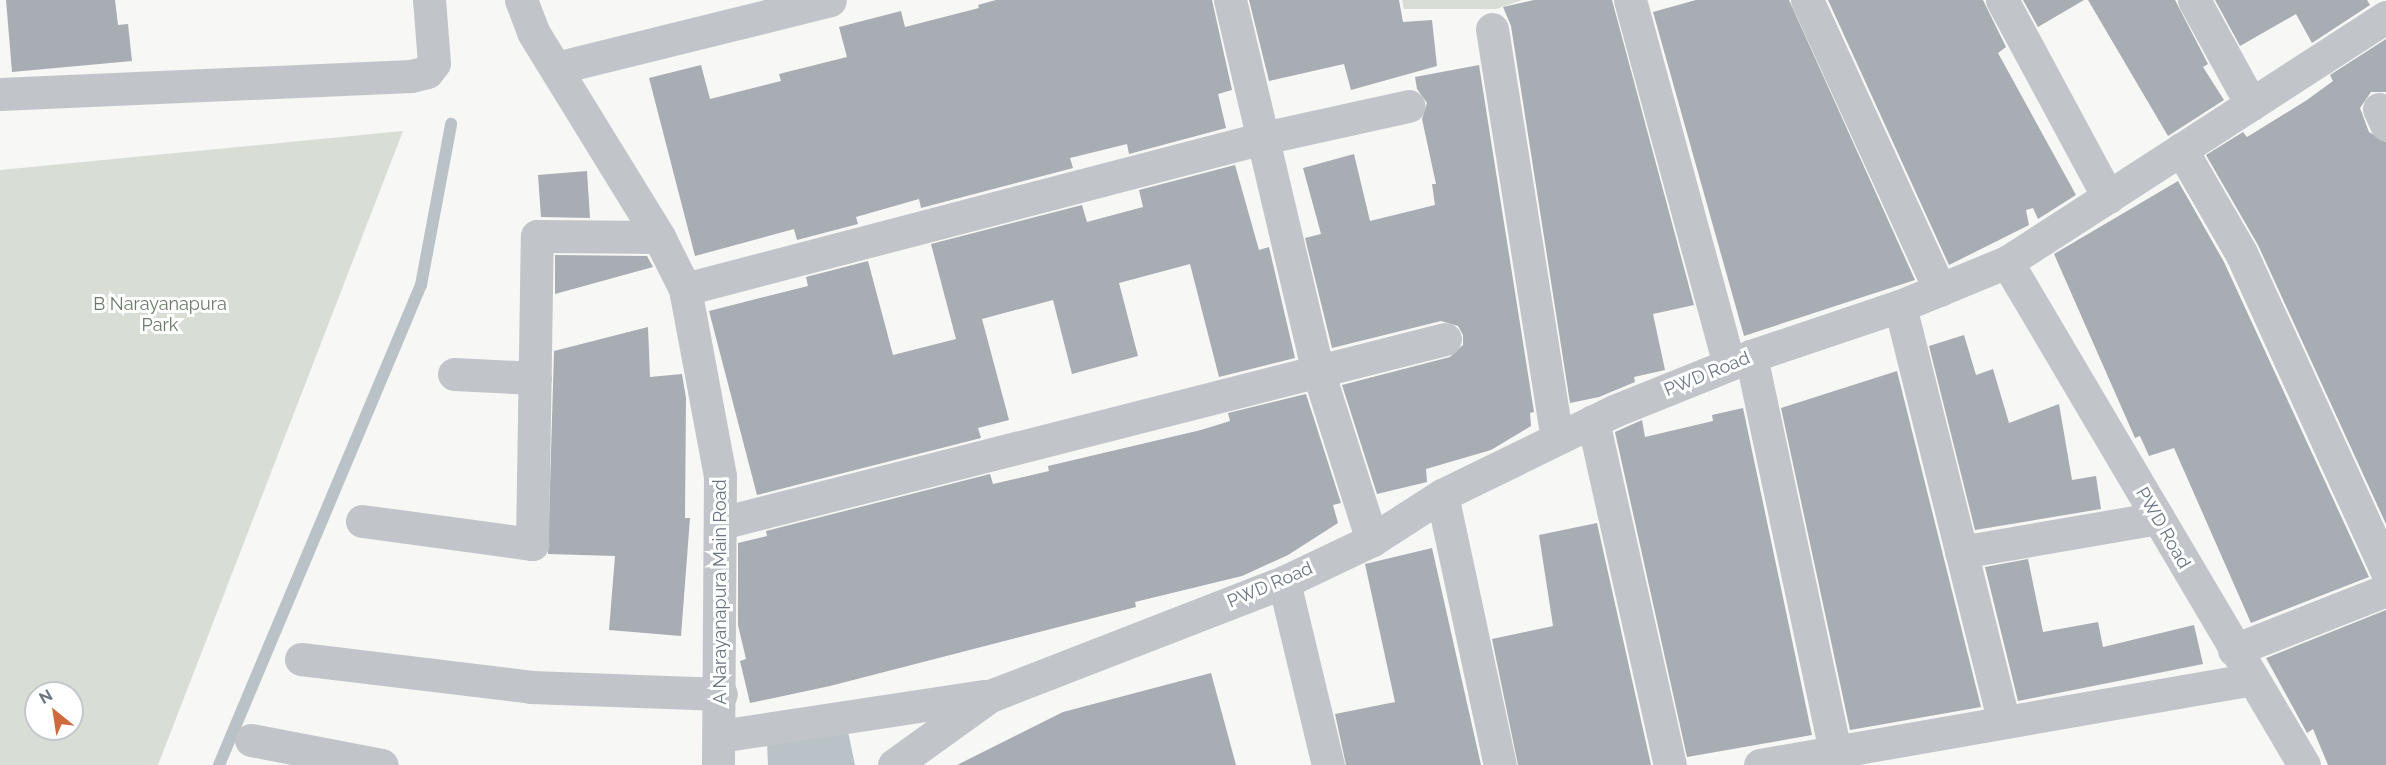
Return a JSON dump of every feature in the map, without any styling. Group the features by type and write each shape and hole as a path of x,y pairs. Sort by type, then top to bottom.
{"street":[{"path":"0,94 411,76 427,72 434,63 429,0"},
{"name":"A Narayanapura Main Road","path":"520,0 533,32 659,237 685,289 720,476 722,523 719,750"},
{"path":"556,68 830,0"},
{"path":"1230,0 1317,368 1372,540"},
{"path":"1630,0 1740,360 1835,752"},
{"path":"1807,0 1940,290"},
{"path":"2002,0 2108,197"},
{"path":"2194,0 2251,104"},
{"path":"2007,261 2386,17"},
{"path":"1492,29 1557,438"},
{"path":"685,289 1263,138 1409,106"},
{"path":"2181,149 2241,253 2386,569"},
{"path":"363,521 532,544 537,236 659,237"},
{"name":"PWD Road","path":"894,765 990,696 1284,582 1372,540 1442,495 1593,421 1740,360 1900,306 2007,261 2234,650 2304,765"},
{"path":"1900,306 2004,722"},
{"path":"722,523 1317,368 1445,339"},
{"path":"454,374 535,378"},
{"path":"1593,421 1670,765"},
{"path":"1442,495 1500,765"},
{"path":"1961,552 2158,518"},
{"path":"1284,582 1328,765"},
{"path":"2234,650 2386,590"},
{"path":"301,659 531,687 721,694"},
{"path":"1760,765 2252,679"},
{"path":"719,750 990,696"},
{"path":"251,740 382,765"}],"green space":[{"path":"1402,0 1522,0 1496,9 1404,9"},
{"name":"B Narayanapura Park","path":"403,131 158,765 0,765 0,170"}],"shaded area":[{"path":"846,722 855,765 768,765 767,741"}],"building":[{"path":"6,0 115,0 118,25 128,24 132,61 12,72"},
{"path":"996,0 1212,0 1232,90 1218,94 1226,128 1129,154 1127,144 1070,158 1073,168 921,208 919,199 856,217 858,224 797,240 794,229 695,256 649,78 701,65 710,99 781,81 779,74 847,57 839,27 901,11 905,27 979,8 978,5"},
{"path":"1249,0 1399,0 1403,22 1432,20 1437,66 1351,90 1344,64 1269,81"},
{"path":"1534,0 1612,0 1694,305 1653,314 1665,370 1634,377 1635,382 1599,397 1570,403 1511,26 1503,7"},
{"path":"1696,0 1789,0 1915,280 1744,336 1653,12"},
{"path":"1828,0 1983,0 2006,47 1998,53 2076,195 2038,219 2033,208 2026,210 2029,225 1949,265"},
{"path":"2023,0 2084,0 2038,27"},
{"path":"2088,0 2175,0 2208,64 2203,67 2224,100 2168,136"},
{"path":"2215,0 2367,0 2370,5 2312,43 2296,14 2240,46"},
{"path":"2386,39 2386,92 2371,92 2360,108 2369,132 2386,142 2386,524 2258,245 2206,155 2243,132 2247,137 2307,100 2333,81 2330,75"},
{"path":"1479,65 1534,412 1530,413 1531,426 1491,450 1426,469 1427,482 1377,494 1342,385 1450,357 1463,345 1463,335 1458,326 1441,321 1332,348 1305,238 1321,234 1303,168 1354,154 1370,221 1435,205 1432,184 1436,184 1422,119 1427,103 1417,89 1415,77"},
{"path":"1235,165 1259,250 1269,247 1295,358 1219,377 1190,264 1119,283 1138,356 1072,374 1053,300 982,319 1009,420 978,428 981,438 757,495 709,311 808,286 806,277 868,261 893,355 956,339 931,244 1082,205 1087,222 1143,207 1139,190"},
{"path":"587,171 590,218 541,217 538,175"},
{"path":"2178,181 2224,262 2369,577 2251,623 2174,448 2149,456 2140,436 2135,438 2054,254"},
{"path":"555,255 647,256 653,267 555,294"},
{"path":"648,327 650,377 682,374 686,398 685,518 690,518 681,636 609,630 615,556 548,554 554,351"},
{"path":"1964,335 1976,375 1993,369 2009,423 2059,404 2072,480 2096,476 2101,509 1975,530 1929,346"},
{"path":"1897,371 1981,707 1850,730 1781,408"},
{"path":"1306,394 1341,503 1333,505 1338,523 1288,555 1242,576 1135,602 1136,607 830,686 750,703 740,661 746,659 738,625 738,543 767,536 766,531 990,474 993,484 1049,471 1048,466 1201,430 1230,421 1228,413"},
{"path":"1743,408 1812,735 1687,757 1615,432 1642,420 1645,437 1713,421 1712,415"},
{"path":"1597,523 1651,765 1518,765 1492,639 1553,626 1539,535"},
{"path":"1432,548 1481,765 1346,765 1335,714 1395,702 1365,564"},
{"path":"2028,559 2043,632 2098,622 2103,647 2194,625 2203,664 2018,701 1985,567"},
{"path":"2386,610 2386,765 2328,765 2313,729 2307,733 2266,658"},
{"path":"1211,673 1236,765 957,765 1063,712"}],"waterway":[{"path":"219,765 421,285 451,124"}]}
